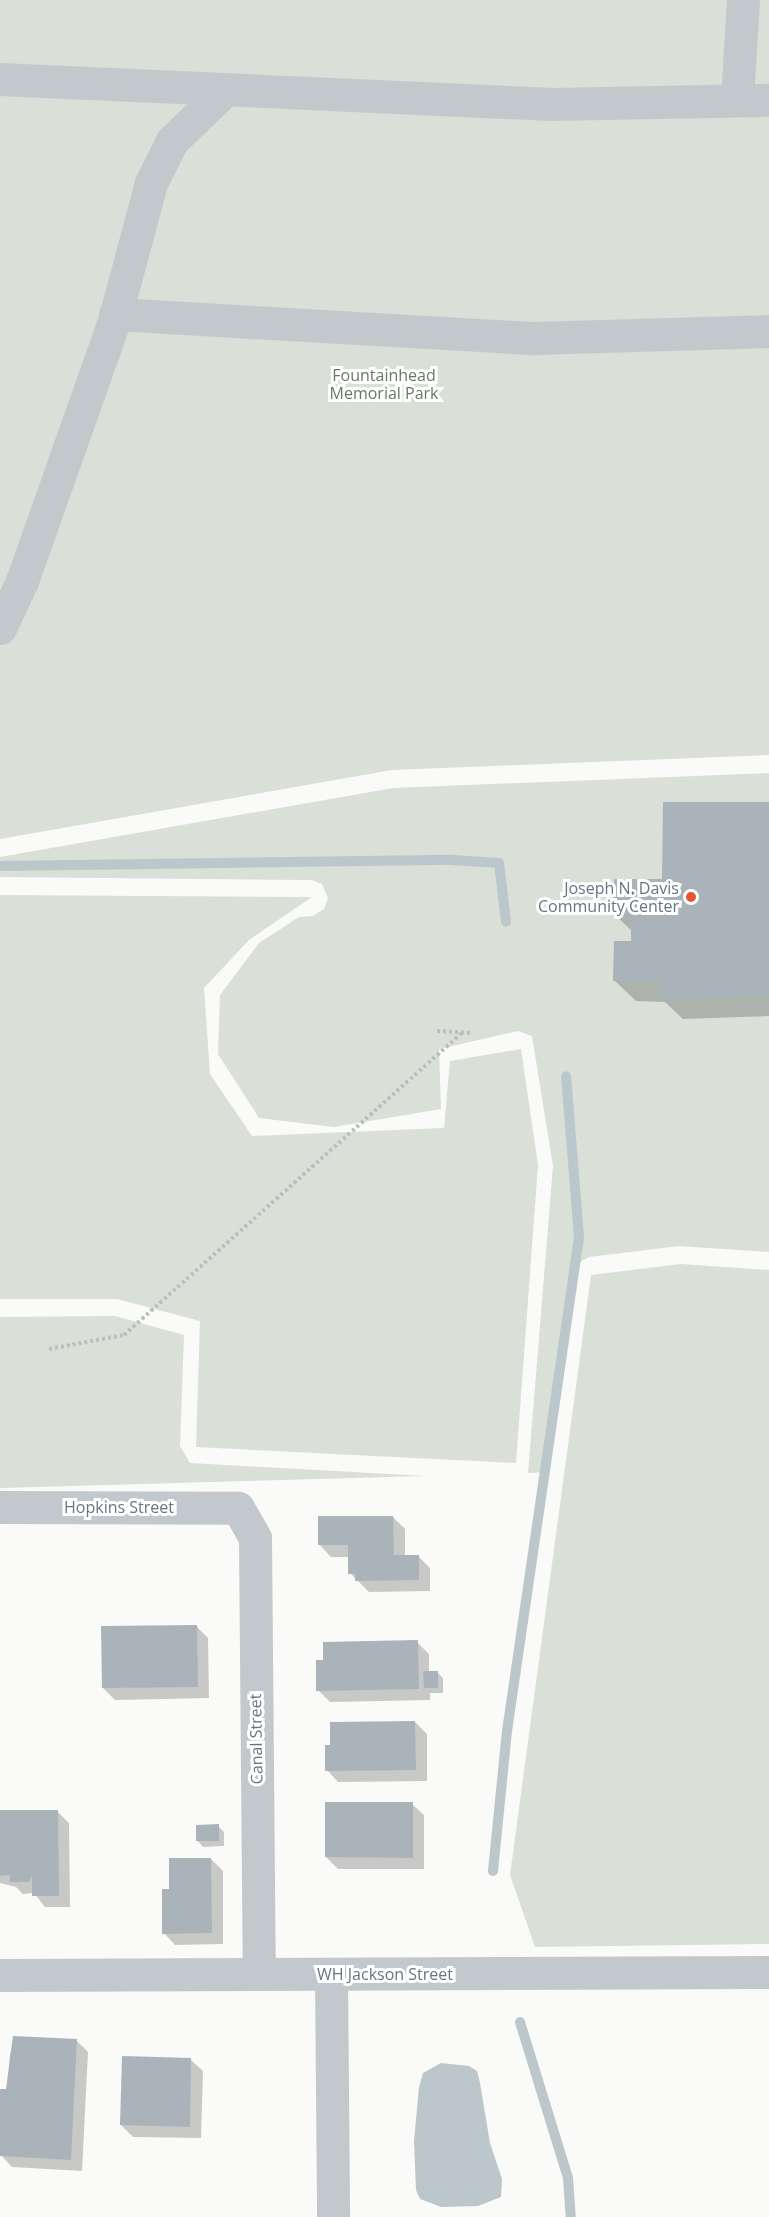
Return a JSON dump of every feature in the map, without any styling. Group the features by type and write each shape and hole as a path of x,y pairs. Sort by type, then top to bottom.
{"street":[{"path":"0,79 551,104 753,100 743,0"},
{"path":"0,628 22,581 116,314 151,183 172,141 226,89"},
{"path":"116,314 534,338 769,331"},
{"name":"Hopkins Street","path":"0,1507 238,1508"},
{"name":"Canal Street","path":"238,1508 255,1538 259,1974"},
{"name":"WH Jackson Street","path":"0,1976 769,1972"},
{"path":"331,1975 333,2217"}],"path":[{"path":"437,1031 470,1033"},
{"path":"49,1349 124,1335 462,1032"}],"green space":[{"name":"Fountainhead Memorial Park","path":"0,0 769,0 769,755 392,770 0,839"},
{"path":"769,773 769,1252 679,1246 589,1257 580,1262 548,1472 528,1473 553,1166 532,1036 518,1031 439,1049 441,1109 334,1127 259,1118 218,1054 220,995 259,943 299,917 313,916 324,909 328,898 322,884 312,880 0,877 0,857 393,788"},
{"path":"0,895 312,897 249,940 204,988 210,1074 252,1136 444,1128 450,1061 521,1049 538,1165 516,1463 196,1447 200,1321 117,1299 0,1299"},
{"path":"681,1264 769,1270 769,1944 535,1947 510,1875 591,1275"},
{"path":"115,1316 184,1335 180,1446 190,1463 425,1476 0,1488 0,1317"}],"shaded area":[{"path":"441,2063 469,2066 477,2071 490,2143 502,2179 501,2197 478,2206 441,2207 420,2199 416,2190 414,2141 419,2087 423,2073"}],"building":[{"name":"Joseph N. Davis Community Center","path":"663,802 769,802 769,996 660,999 661,982 613,981 614,941 631,941 631,915 613,915 614,879 662,879"},
{"path":"318,1516 393,1516 394,1555 419,1555 419,1580 355,1581 355,1574 348,1574 348,1545 318,1545"},
{"path":"197,1625 198,1687 102,1688 101,1626"},
{"path":"418,1640 419,1689 316,1691 316,1660 323,1660 323,1642"},
{"path":"423,1671 438,1671 438,1688 424,1688"},
{"path":"415,1721 416,1770 325,1771 325,1745 330,1745 330,1722"},
{"path":"325,1802 413,1802 413,1858 325,1857"},
{"path":"0,1810 58,1810 59,1896 32,1896 32,1876 29,1882 10,1882 10,1875 0,1876"},
{"path":"219,1824 219,1841 196,1841 196,1825"},
{"path":"169,1858 211,1858 212,1933 162,1934 162,1889 169,1889"},
{"path":"13,2036 77,2039 71,2160 0,2156 0,2089 6,2089"},
{"path":"122,2056 191,2058 190,2127 120,2125"}],"waterway":[{"path":"0,866 452,860 499,863 506,922"},
{"path":"493,1871 507,1731 579,1237 566,1077"},
{"path":"520,2022 568,2178 571,2217"}],"place":[{"name":"Joseph N. Davis Community Center","path":"691,897"}]}
